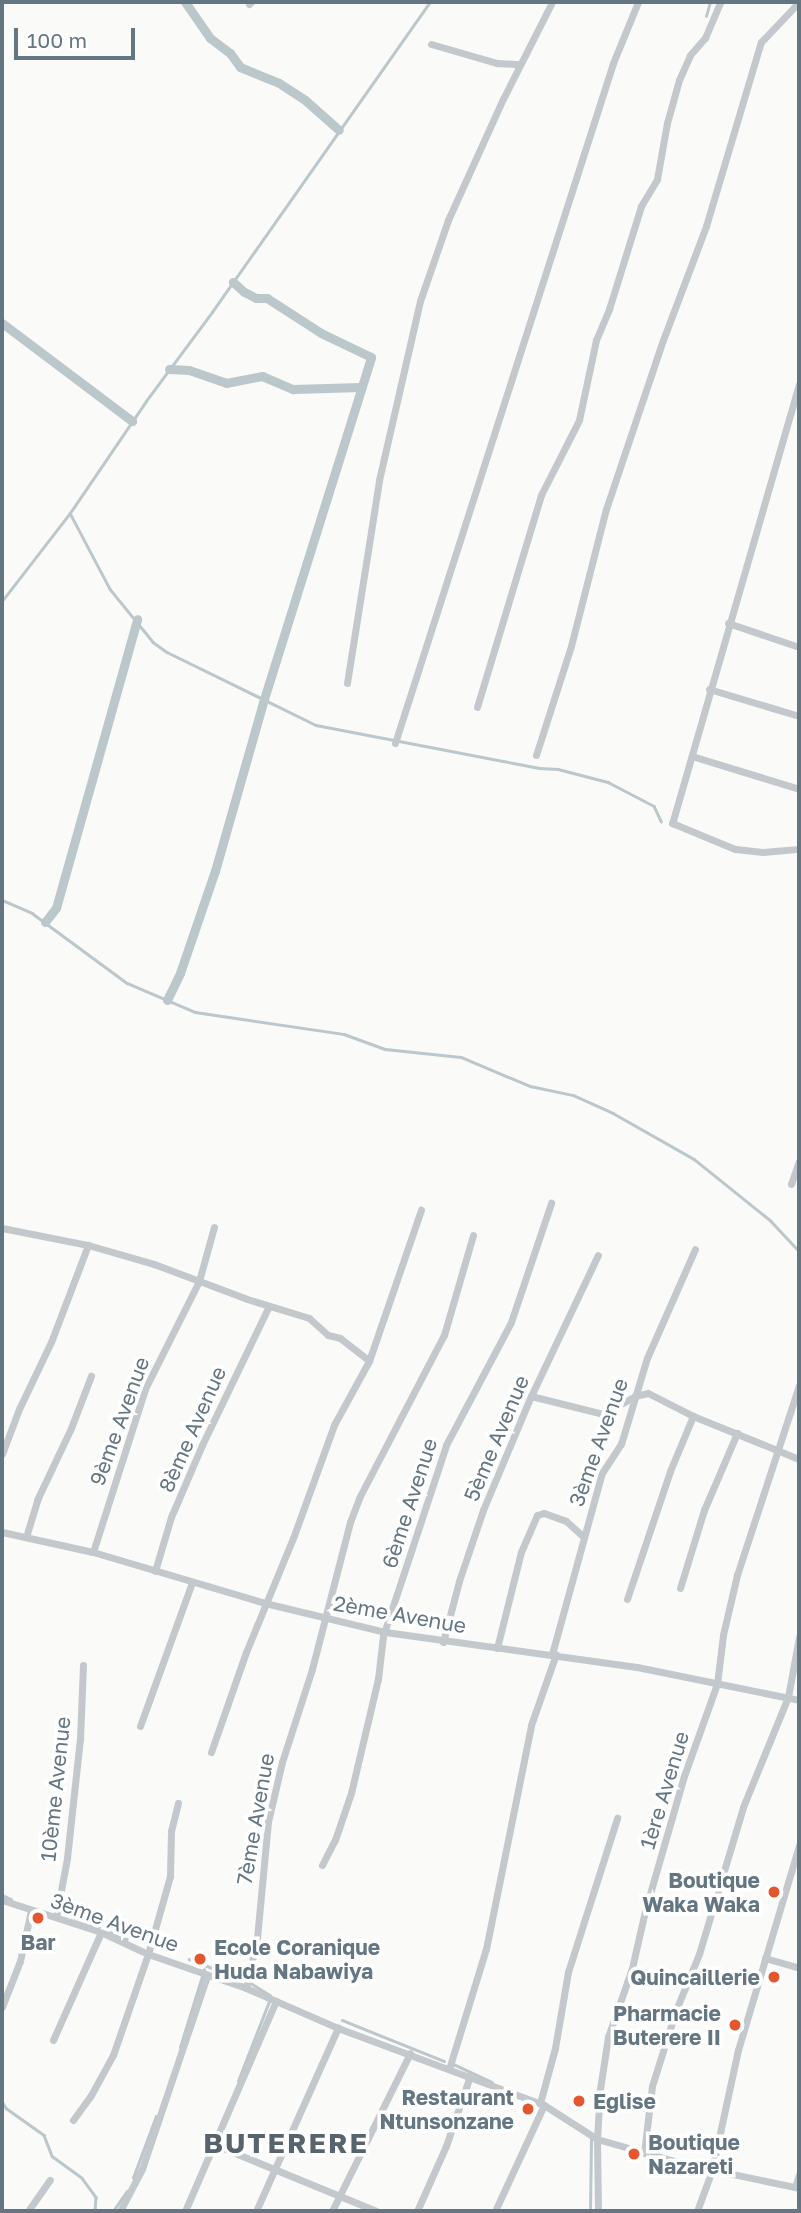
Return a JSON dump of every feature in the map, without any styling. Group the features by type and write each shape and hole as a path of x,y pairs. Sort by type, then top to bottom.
{"street":[{"path":"347,682 379,480 420,301 448,220 519,64 552,2"},
{"path":"395,741 613,63 638,2"},
{"path":"477,706 541,495 579,419 596,340 609,309 641,206 657,179 672,100 690,55 705,38 720,2"},
{"path":"536,755 570,646 606,509 667,329 706,226 757,54 765,35 799,2"},
{"path":"431,44 497,63 519,64"},
{"path":"799,384 672,823 735,849 763,852 799,849"},
{"path":"728,623 799,647"},
{"path":"709,689 799,716"},
{"path":"692,756 799,789"},
{"path":"791,1184 799,1161"},
{"name":"6ème Avenue","path":"322,1866 335,1840 356,1776 385,1632 449,1436 511,1322 551,1203"},
{"path":"211,1752 337,1418 369,1361 421,1210"},
{"name":"9ème Avenue","path":"93,1552 152,1372 199,1280 214,1227"},
{"path":"2,1229 88,1245 172,1269 269,1306 309,1318 327,1335 340,1338 369,1361"},
{"name":"7ème Avenue","path":"246,1988 257,1938 268,1822 282,1762 298,1717 350,1522 359,1498 444,1335 473,1234"},
{"path":"2,1454 19,1409 51,1342 88,1245"},
{"name":"3ème Avenue","path":"449,2069 486,1949 531,1725 554,1654 602,1473 618,1450 647,1358 695,1249"},
{"name":"5ème Avenue","path":"443,1642 479,1522 531,1396 598,1255"},
{"name":"8ème Avenue","path":"155,1571 171,1517 269,1306"},
{"path":"26,1537 37,1500 71,1428 91,1376"},
{"name":"1ère Avenue","path":"598,2211 597,2139 600,2089 608,2037 632,1968 645,1911 684,1776 717,1684 723,1635 737,1575 799,1385"},
{"path":"531,1396 603,1414 635,1396 648,1393 694,1416 799,1459"},
{"path":"627,1599 670,1471 694,1416"},
{"path":"680,1588 707,1500 737,1433"},
{"path":"497,1648 521,1552 537,1515 544,1513 566,1521 584,1537"},
{"name":"2ème Avenue","path":"2,1532 93,1552 265,1603 385,1632 443,1642 554,1654 799,1700"},
{"path":"140,1726 192,1582"},
{"path":"644,2153 649,2100 661,2057 699,1954 743,1807 788,1697 799,1637"},
{"name":"10ème Avenue","path":"56,1917 79,1747 83,1665"},
{"path":"73,2119 90,2097 113,2054 148,1954 170,1876 171,1831 178,1803"},
{"path":"495,2211 542,2104 568,1972 617,1818"},
{"path":"697,2211 712,2170 738,2049 799,1844"},
{"name":"3ème Avenue","path":"2,1900 101,1932 148,1954 246,1988 338,2028 542,2104 597,2139 712,2170 797,2187"},
{"path":"2,2007 20,1961 31,1910"},
{"path":"53,2040 101,1932"},
{"path":"765,1958 799,1968"},
{"path":"120,2211 142,2169 207,1976"},
{"path":"185,2211 276,2001"},
{"path":"256,2211 338,2028"},
{"path":"332,2211 410,2053"},
{"path":"417,2211 446,2147 470,2076"},
{"path":"214,2144 376,2211"},
{"path":"797,2187 799,2175"},
{"path":"28,2211 50,2180"}],"waterway":[{"path":"185,2 210,38 230,53 240,67 279,83 305,100 339,130"},
{"path":"2,601 70,513 146,401 212,312 430,2"},
{"path":"706,16 710,2"},
{"path":"167,1000 180,973 215,871 264,699 371,357 321,333 267,298 256,298 244,292 233,282"},
{"path":"2,323 132,421"},
{"path":"169,369 189,370 226,383 262,376 293,389 361,387"},
{"path":"70,513 110,589 153,642 167,652 316,725 539,768 558,769 608,782 654,806 661,821"},
{"path":"45,922 56,908 137,619"},
{"path":"2,900 32,913 127,983 195,1012 344,1034 385,1049 461,1057 530,1086 573,1095 613,1113 694,1159 771,1221 799,1251"},
{"path":"2,1895 11,1899"},
{"path":"72,1917 127,1939"},
{"path":"189,1959 246,1981"},
{"path":"180,2047 204,1970"},
{"path":"249,1982 270,1995"},
{"path":"238,2081 270,1999"},
{"path":"342,2020 444,2061"},
{"path":"451,2063 492,2082"},
{"path":"2,2101 6,2108 44,2135 52,2156 82,2178 96,2197 95,2211"},
{"path":"133,2178 156,2116"},
{"path":"590,2211 591,2138"},
{"path":"113,2211 127,2191"}],"place":[{"name":"Boutique Waka Waka","path":"774,1892"},
{"name":"Bar","path":"38,1918"},
{"name":"Ecole Coranique Huda Nabawiya","path":"200,1959"},
{"name":"Quincaillerie","path":"774,1977"},
{"name":"Pharmacie Buterere II","path":"735,2025"},
{"name":"Eglise","path":"579,2101"},
{"name":"Restaurant Ntunsonzane","path":"528,2109"},
{"name":"Boutique Nazareti","path":"634,2154"}],"district":[{"name":"BUTERERE","path":"286,2143"}]}
